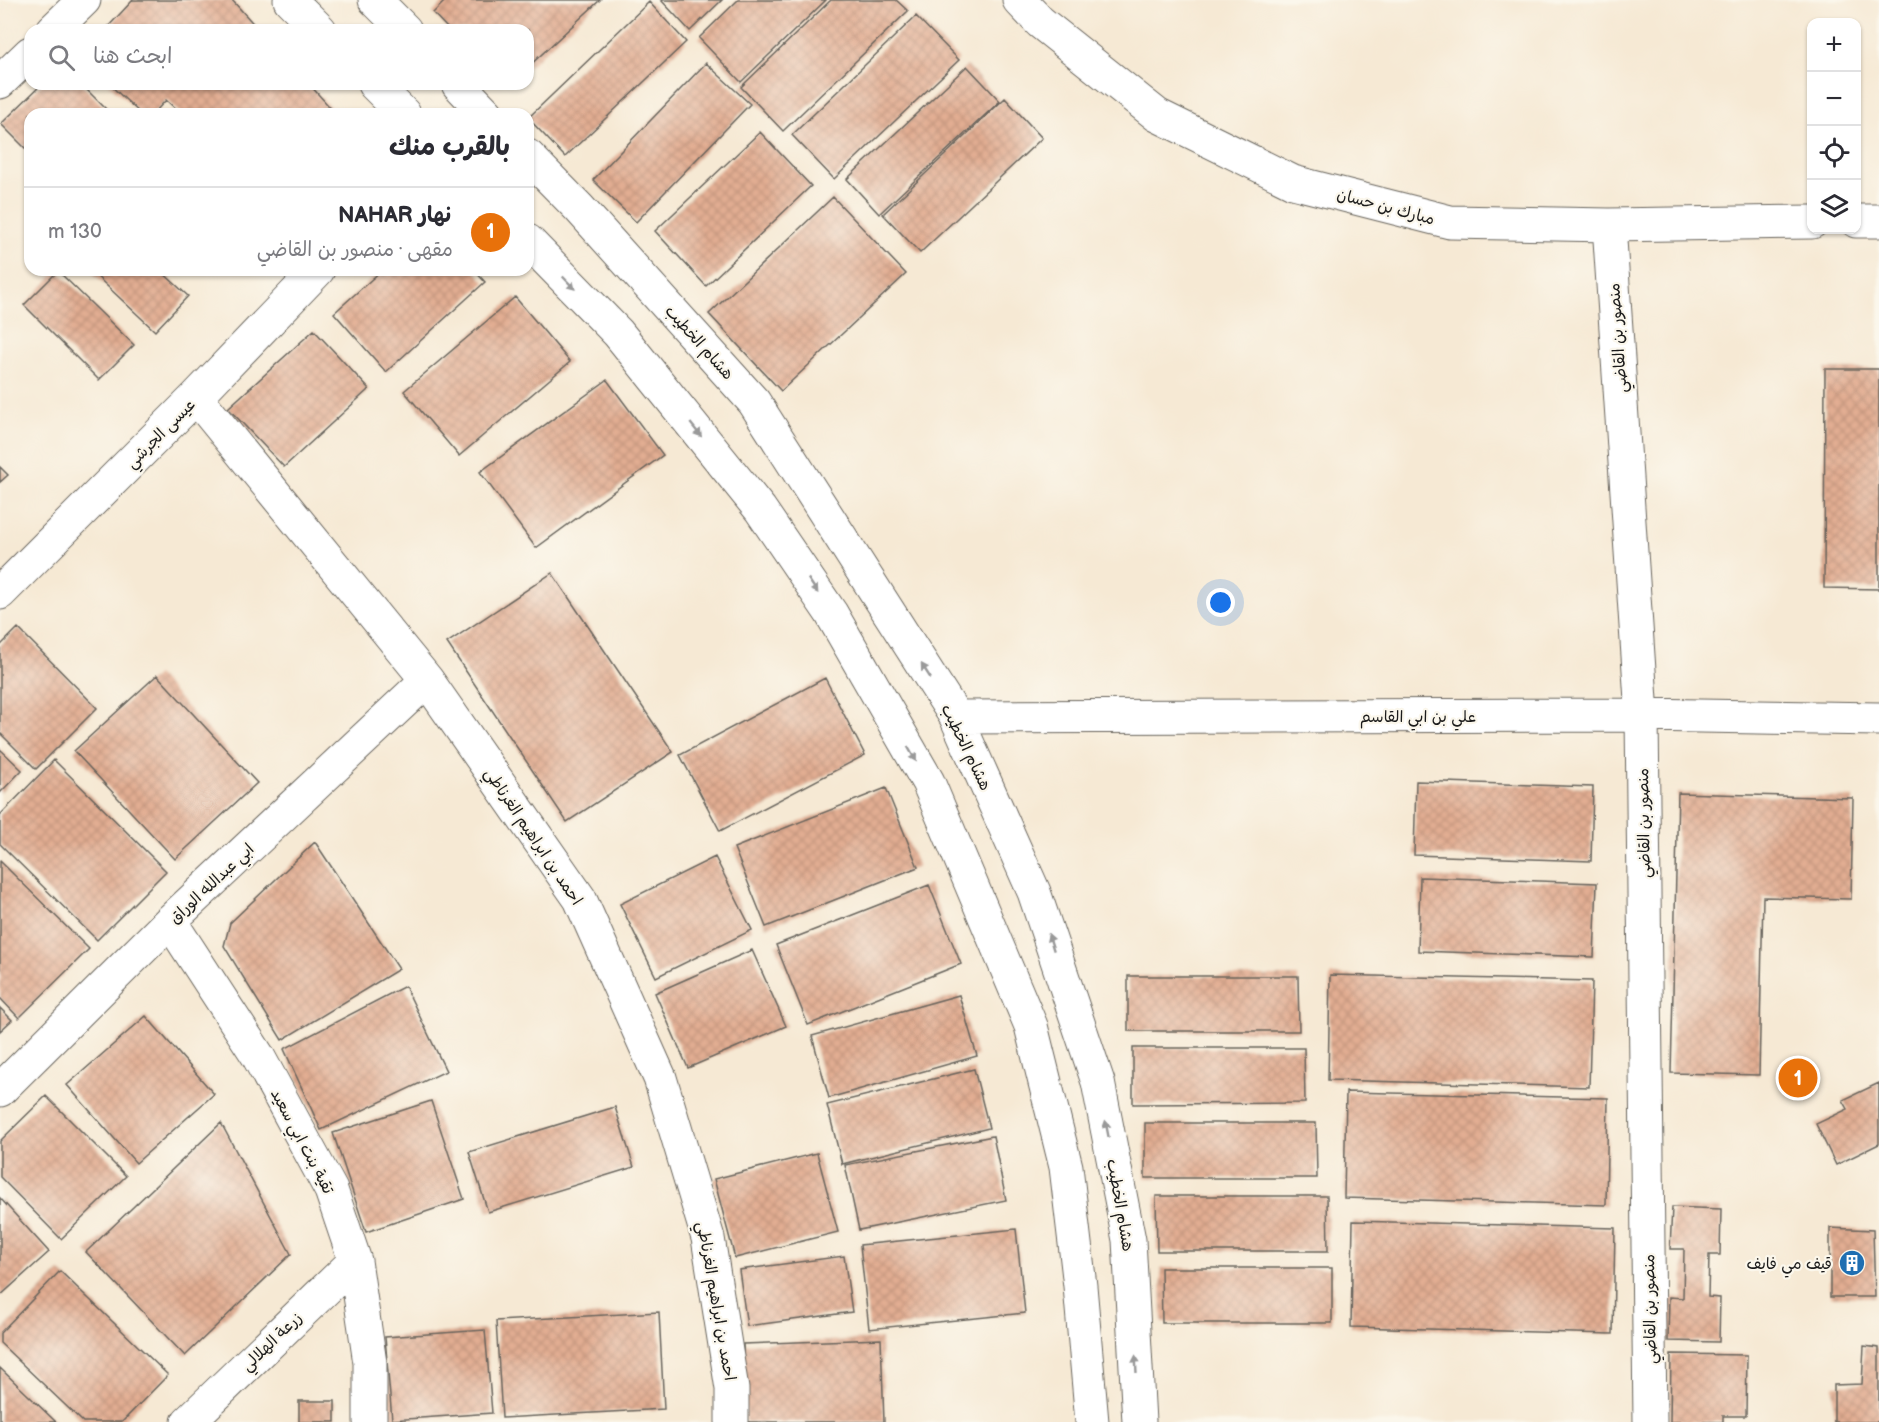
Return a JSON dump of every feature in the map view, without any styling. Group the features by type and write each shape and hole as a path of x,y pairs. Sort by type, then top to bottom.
{"street":[{"path":"59,24 84,0"},
{"path":"290,0 314,24"},
{"path":"375,0 399,24"},
{"name":"مبارك بن حسان","path":"1018,0 1040,22 1157,115 1293,182 1450,222 1609,225 1807,222"},
{"path":"0,82 24,59"},
{"path":"380,90 398,108"},
{"path":"464,90 481,108"},
{"name":"هشام الخطيب","path":"534,162 579,208 754,402 956,717 1034,892 1098,1082 1129,1240 1139,1422"},
{"path":"1861,221 1879,221"},
{"name":"منصور بن القاضي","path":"1609,225 1642,715 1650,1422"},
{"path":"534,247 618,333 760,508 831,613 928,782 1031,1026 1066,1167 1080,1286 1092,1422"},
{"name":"عيسى الجرشي","path":"0,593 196,397 312,276"},
{"name":"احمد بن ابراهيم الغرناطي","path":"196,397 427,680 580,899 660,1078 708,1238 732,1389 732,1422"},
{"name":"ابي عبدالله الوراق","path":"0,1090 170,921 427,680"},
{"name":"علي بن ابي القاسم","path":"956,717 1642,715 1879,719"},
{"name":"تقية بنت ابي سعيد","path":"170,921 258,1056 331,1190 355,1261 370,1363 370,1422"},
{"name":"زرعة الهلالي","path":"188,1422 355,1261"}],"building":[{"path":"133,0 232,0 254,24 111,24"},
{"path":"446,0 600,0 534,61 534,24 443,24 433,13"},
{"path":"661,0 722,0 690,31"},
{"path":"738,0 826,0 741,82 699,38"},
{"path":"831,0 896,0 908,11 783,131 741,87"},
{"path":"649,2 686,42 565,157 534,124 534,112"},
{"path":"916,16 959,60 834,179 792,135"},
{"path":"706,63 750,104 636,222 593,180"},
{"path":"967,66 1000,101 879,214 847,179"},
{"path":"36,90 87,90 105,108 24,108 24,147 1,124"},
{"path":"115,90 314,90 331,108 175,108 166,100 159,108 135,108"},
{"path":"1005,98 1042,138 920,253 883,214"},
{"path":"760,132 811,186 706,286 655,231"},
{"path":"833,197 906,274 781,391 709,314"},
{"path":"53,276 63,276 134,345 99,380 24,305"},
{"path":"96,276 166,276 188,296 155,331"},
{"path":"375,276 480,276 485,282 386,372 334,313"},
{"path":"515,297 570,362 459,456 404,391"},
{"path":"314,330 369,389 284,467 228,408"},
{"path":"1825,369 1879,369 1879,589 1824,588"},
{"path":"607,380 663,455 536,548 480,472"},
{"path":"0,467 8,475 0,482"},
{"path":"552,573 673,752 567,822 447,643"},
{"path":"18,628 97,708 36,769 0,733 0,646"},
{"path":"157,675 257,783 175,859 74,751"},
{"path":"825,678 865,755 720,831 680,755"},
{"path":"0,749 22,770 0,793"},
{"path":"54,760 166,871 97,940 0,844 0,815"},
{"path":"1416,781 1593,787 1591,861 1414,855"},
{"path":"886,788 918,867 766,927 734,848"},
{"path":"1678,793 1853,798 1851,899 1763,897 1759,1075 1671,1073"},
{"path":"315,842 399,969 282,1040 224,946 230,923"},
{"path":"715,857 752,930 656,977 620,904"},
{"path":"0,861 89,949 19,1018 0,998"},
{"path":"1420,877 1597,883 1594,957 1418,951"},
{"path":"929,885 961,964 808,1025 776,945"},
{"path":"752,950 786,1026 688,1068 655,993"},
{"path":"1330,975 1592,981 1589,1087 1328,1080"},
{"path":"1128,976 1298,976 1299,1031 1128,1031"},
{"path":"405,986 446,1071 321,1130 284,1049"},
{"path":"959,995 977,1056 829,1098 812,1036"},
{"path":"0,1008 12,1020 0,1031"},
{"path":"146,1016 214,1094 136,1163 67,1085"},
{"path":"1133,1048 1304,1048 1305,1103 1133,1104"},
{"path":"974,1069 989,1128 842,1164 827,1105"},
{"path":"1879,1083 1879,1144 1836,1165 1816,1124 1848,1109 1843,1100"},
{"path":"1346,1092 1608,1098 1606,1205 1344,1198"},
{"path":"46,1096 126,1176 61,1239 0,1177 0,1141"},
{"path":"431,1101 464,1199 366,1232 333,1133"},
{"path":"615,1107 634,1167 488,1212 469,1152"},
{"path":"221,1123 291,1254 185,1356 86,1252"},
{"path":"1145,1123 1316,1123 1317,1178 1145,1178"},
{"path":"993,1136 1006,1200 859,1230 845,1165"},
{"path":"817,1153 838,1232 735,1258 714,1179"},
{"path":"1156,1196 1327,1196 1328,1251 1157,1251"},
{"path":"0,1198 49,1252 0,1296"},
{"path":"1672,1207 1721,1209 1720,1255 1709,1255 1708,1297 1720,1298 1719,1342 1668,1341 1669,1297 1683,1298 1684,1249 1670,1249"},
{"path":"1353,1221 1615,1228 1613,1334 1351,1327"},
{"name":"قيف مي فايف","path":"1830,1228 1873,1230 1875,1297 1830,1297"},
{"path":"1016,1229 1025,1313 869,1329 860,1245"},
{"path":"844,1256 852,1312 747,1326 739,1270"},
{"path":"1161,1268 1332,1268 1332,1323 1162,1323"},
{"path":"60,1271 168,1375 122,1422 83,1422 0,1343 0,1333"},
{"path":"659,1312 664,1409 502,1418 496,1321"},
{"path":"485,1330 492,1413 392,1420 385,1337"},
{"path":"881,1339 884,1422 746,1422 743,1344"},
{"path":"1864,1346 1879,1348 1879,1422 1834,1422 1834,1385 1862,1384"},
{"path":"1671,1354 1747,1355 1746,1416 1723,1416 1723,1422 1670,1422"},
{"path":"0,1368 56,1422 0,1422"},
{"path":"299,1401 335,1401 335,1422 299,1422"}],"place":[{"name":"نهار NAHAR","path":"1798,1078"},
{"name":"قيف مي فايف","path":"1852,1263"}]}
